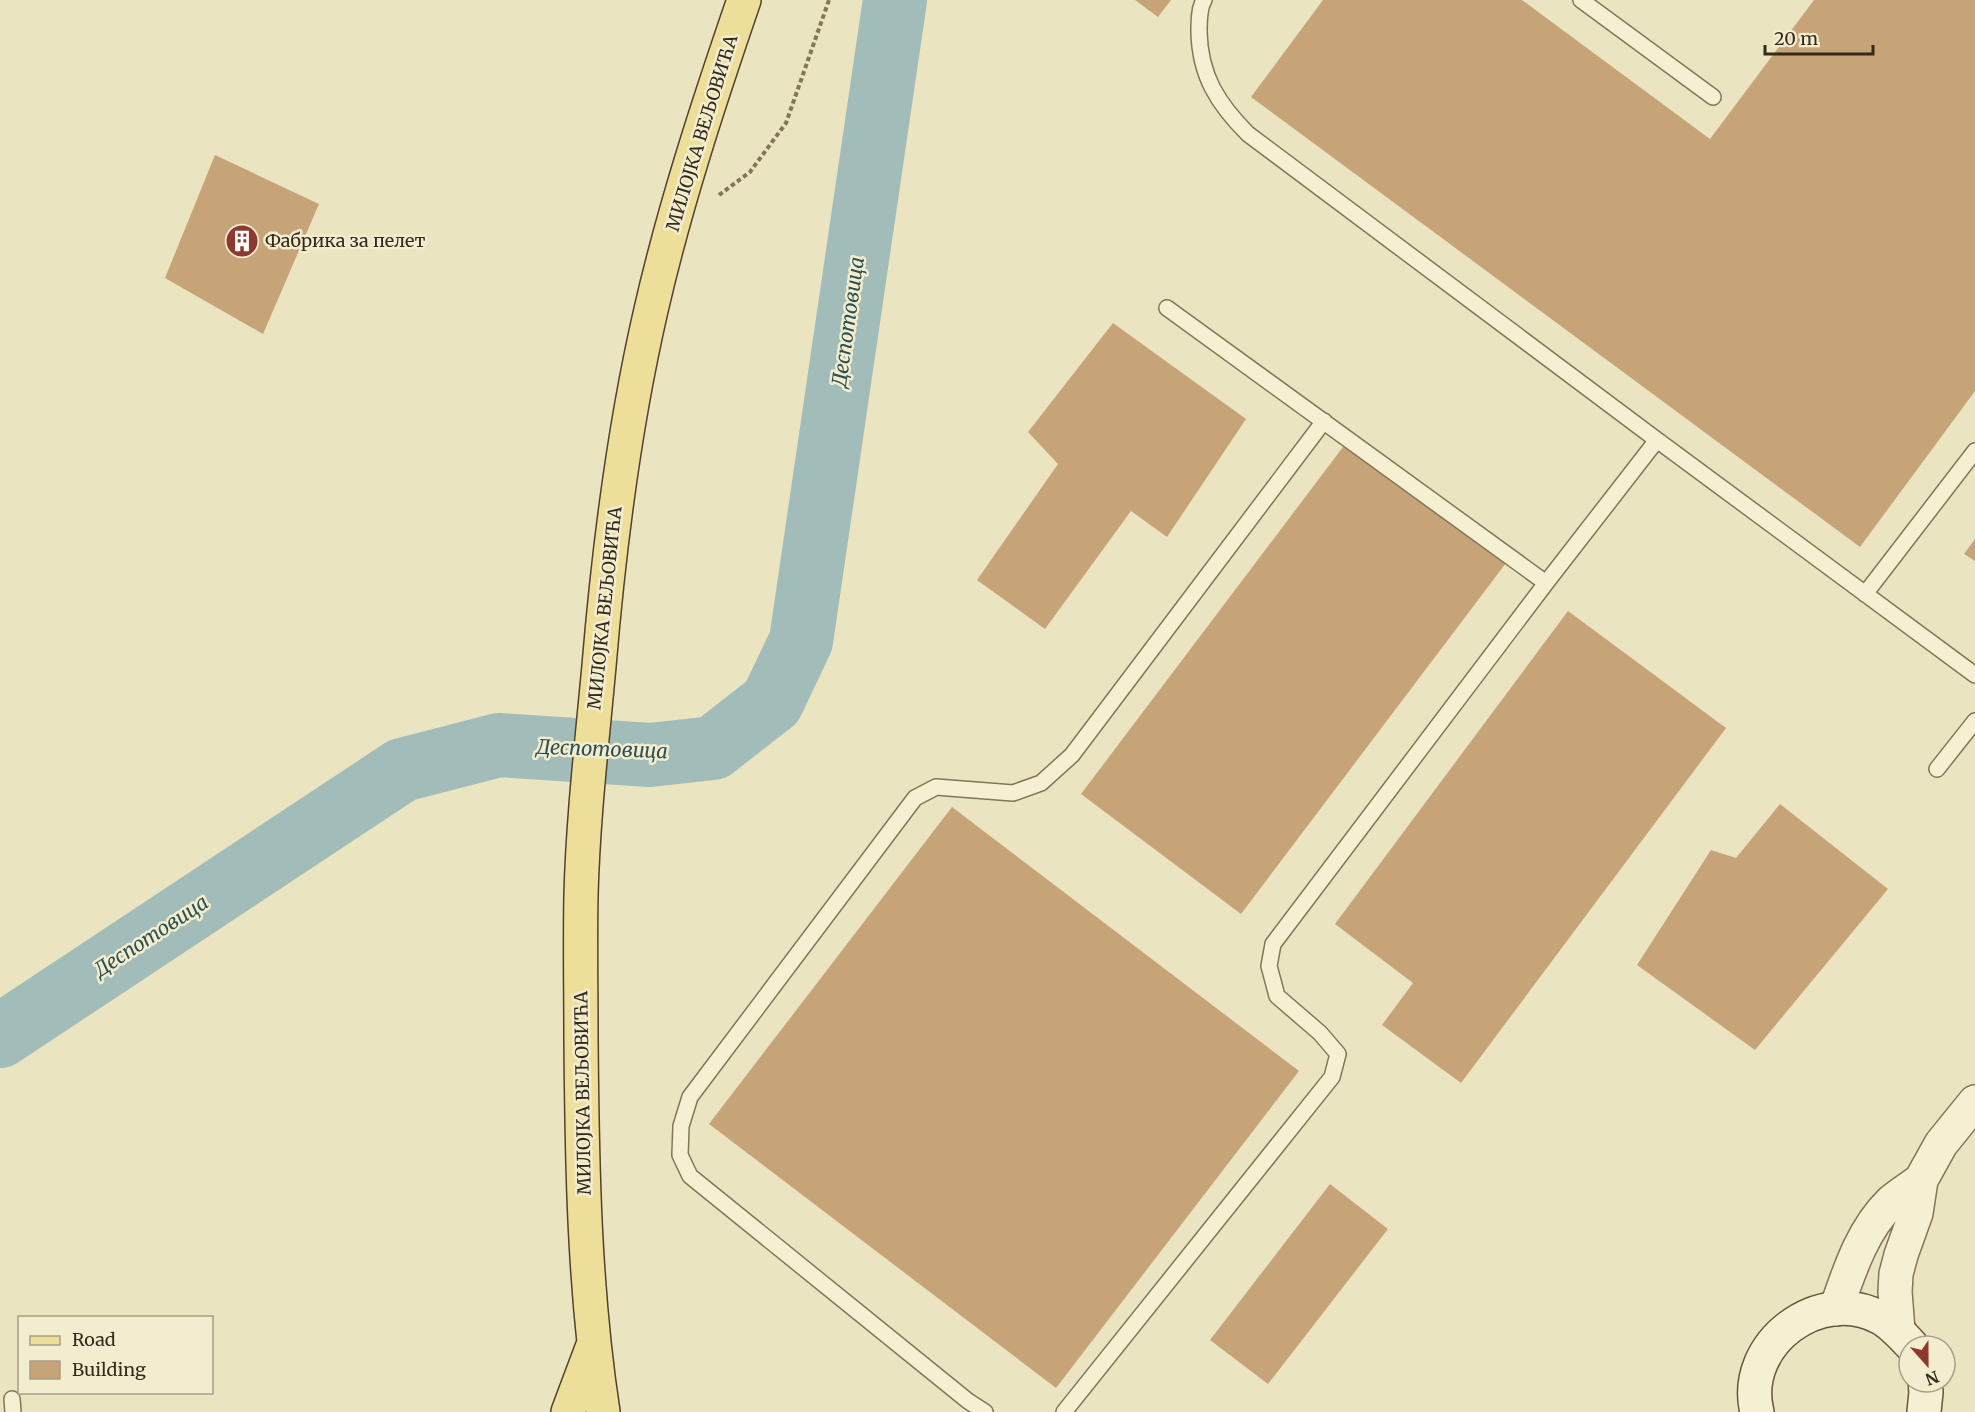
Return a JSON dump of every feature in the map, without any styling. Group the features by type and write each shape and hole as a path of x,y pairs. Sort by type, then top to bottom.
{"main road":[{"name":"МИЛОЈКА ВЕЉОВИЋА","path":"603,1412 593,1347 582,1135 581,893 603,618 613,528 631,407 651,310 701,129 744,0"},
{"path":"568,1412 593,1347"}],"street":[{"path":"1904,1334 1895,1292 1896,1274 1916,1213 1921,1180 1941,1144 1975,1102"},
{"path":"1836,1308 1861,1245 1876,1221 1891,1202 1921,1180"},
{"path":"1752,1409 1756,1375 1767,1351 1784,1330 1807,1315 1836,1308 1858,1310 1880,1317 1900,1334"},
{"path":"1924,1412 1926,1394"}],"lane":[{"path":"1204,0 1199,24 1199,45 1204,71 1215,94 1236,122 1267,148 1657,440 1975,675"},
{"path":"1581,0 1713,97"},
{"path":"1167,308 1546,583"},
{"path":"985,1412 968,1401 690,1176 680,1155 681,1126 690,1097 915,798 936,788 1013,793 1041,783 1072,755 1324,421"},
{"path":"1064,1412 1332,1077 1338,1054 1320,1033 1277,996 1269,966 1273,944 1657,440"},
{"path":"1865,594 1975,451"},
{"path":"1937,769 1975,721"}],"path":[{"path":"679,206 715,198 750,172 786,123 829,0"}],"building":[{"path":"1135,0 1171,0 1158,17"},
{"path":"1323,0 1522,0 1710,139 1814,0 1975,0 1975,391 1860,547 1251,97"},
{"name":"Фабрика за пелет","path":"215,155 319,204 263,334 165,278"},
{"path":"1113,323 1246,419 1167,537 1131,511 1045,629 977,580 1058,464 1028,432"},
{"path":"1346,443 1506,563 1241,914 1081,794"},
{"path":"1975,539 1975,561 1964,554"},
{"path":"1568,611 1726,728 1461,1083 1382,1025 1413,983 1335,924"},
{"path":"1780,804 1888,889 1755,1050 1637,965 1711,850 1736,858"},
{"path":"952,807 1299,1071 1056,1388 709,1124"},
{"path":"1330,1184 1388,1229 1268,1384 1210,1340"}],"waterway":[{"name":"Деспотовица","path":"0,1036 402,770 499,745 650,755 713,748 772,702 801,641 895,0"}],"place":[{"name":"Фабрика за пелет","path":"242,241"}]}
